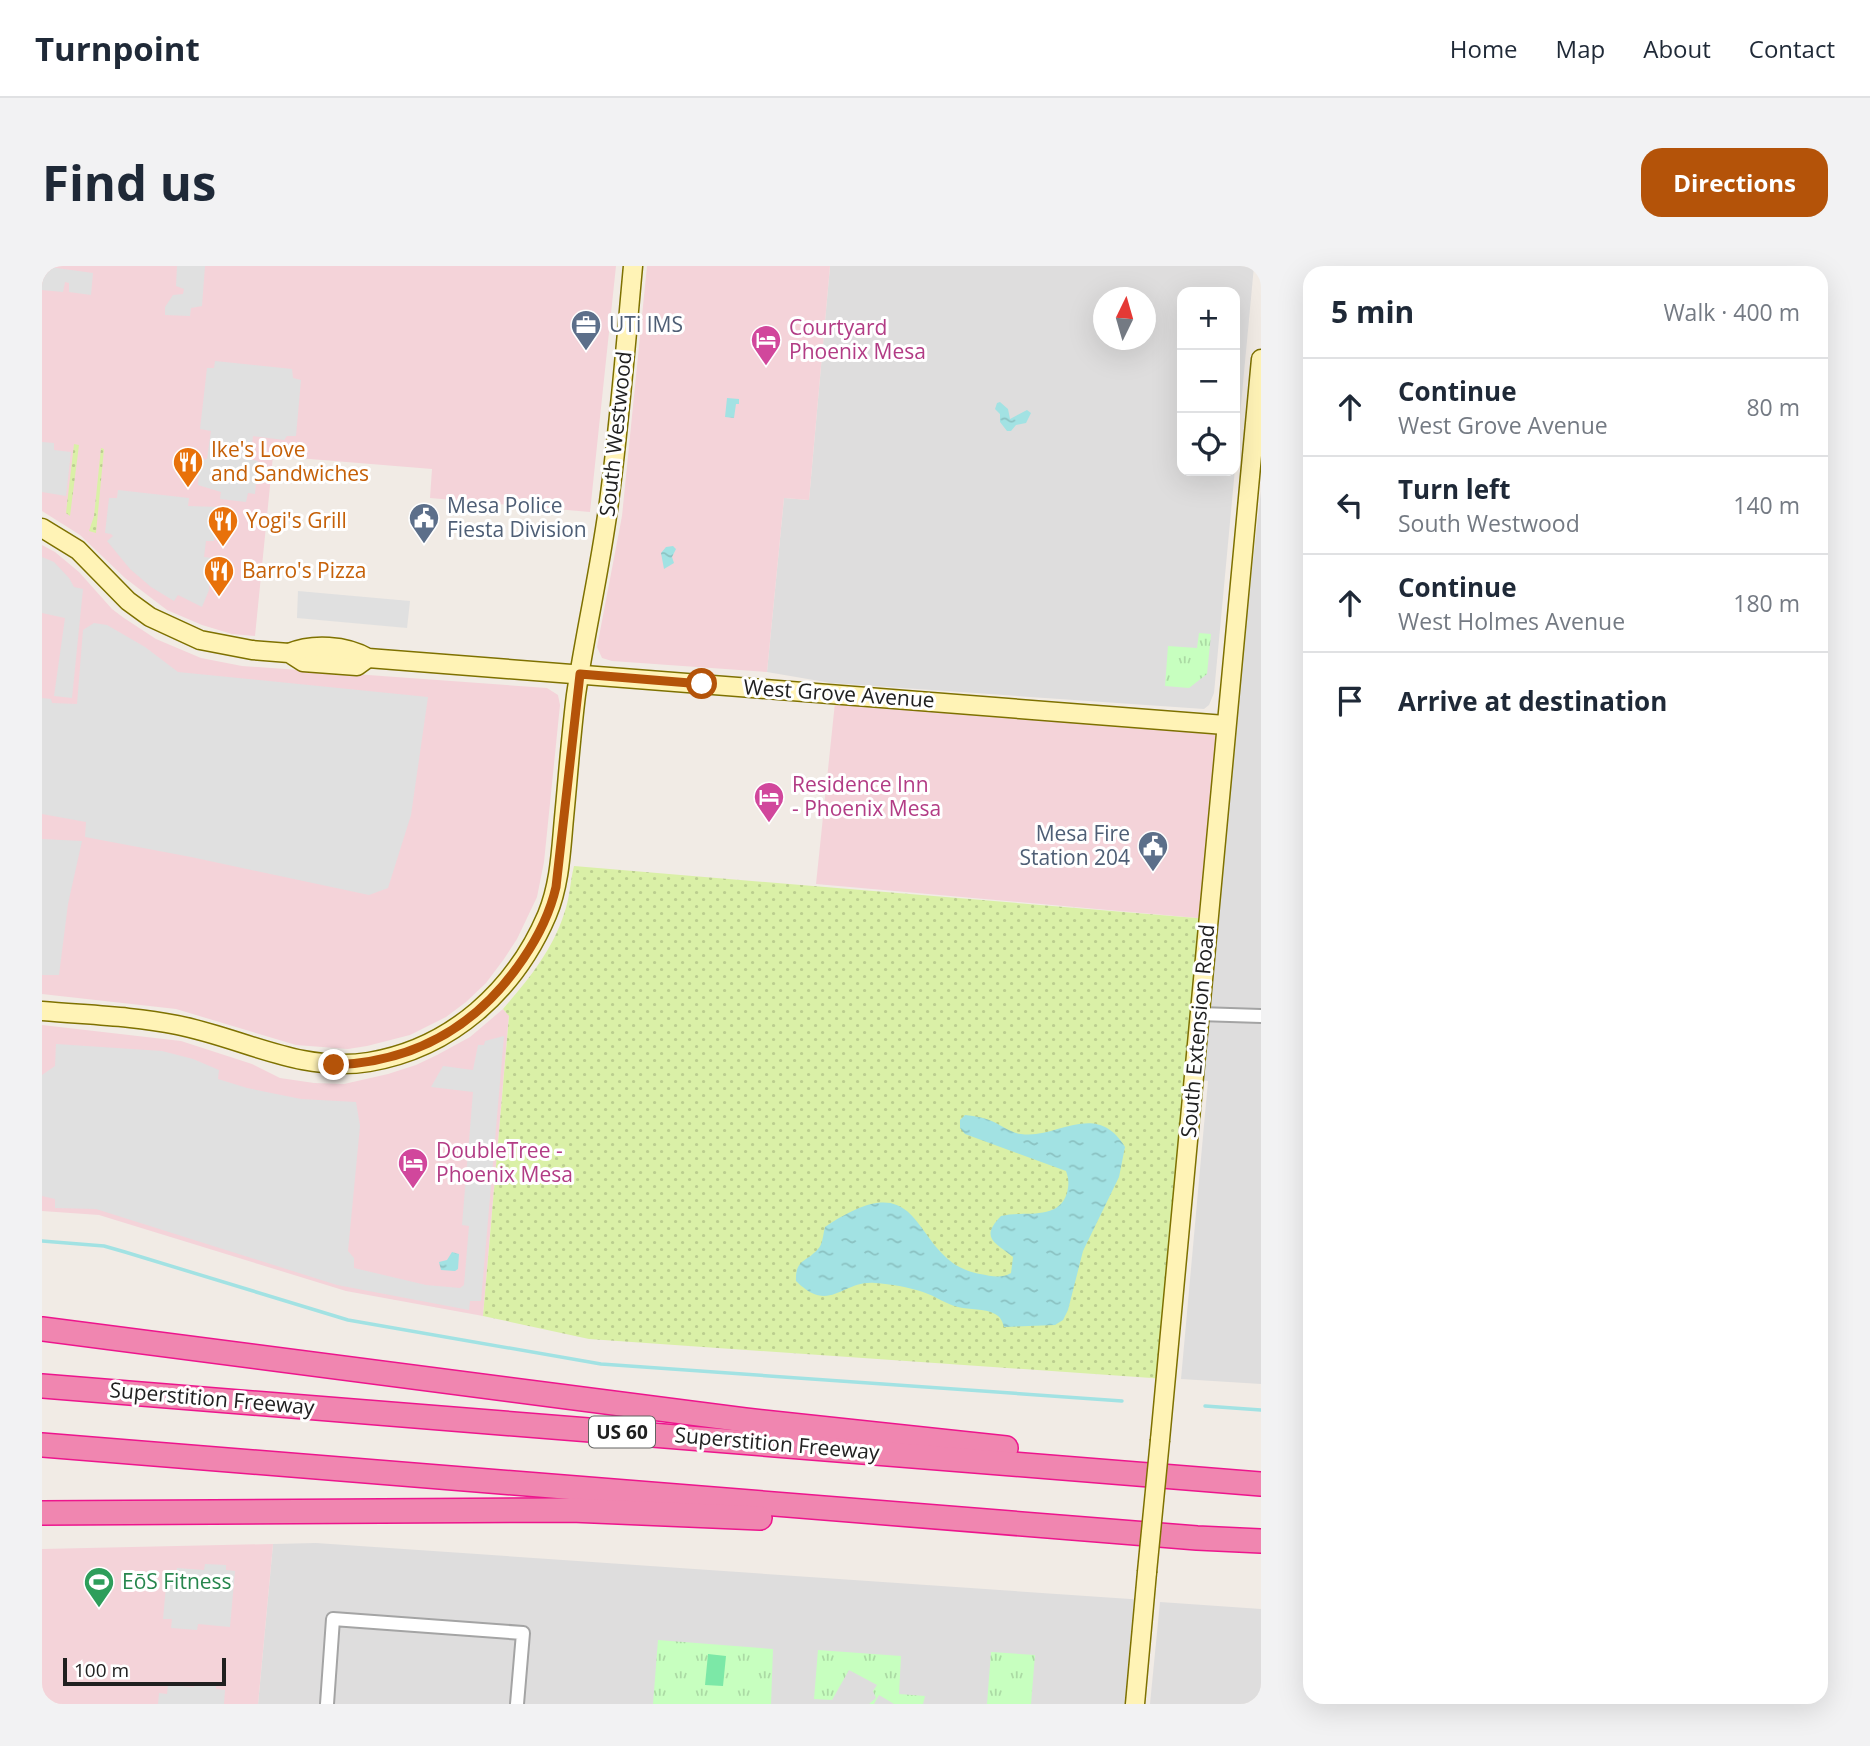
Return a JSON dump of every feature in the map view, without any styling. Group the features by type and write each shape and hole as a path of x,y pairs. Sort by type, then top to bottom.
{"highway":[{"path":"42,1329 745,1420 1056,1453 1203,1478"},
{"name":"Superstition Freeway","path":"42,1386 1261,1484"},
{"path":"42,1445 1261,1541"},
{"path":"42,1513 571,1510 733,1516 1027,1537 1197,1538"}],"street":[{"name":"South Westwood","path":"42,1011 176,1024 285,1057 320,1064 349,1064 408,1052 444,1036 490,1001 529,950 548,914 555,892 580,674 597,587 611,492 633,266"},
{"name":"South Extension Road","path":"1135,1704 1261,359"},
{"name":"West Grove Avenue","path":"42,528 78,550 128,601 150,617 200,640 252,650 289,653 304,647 355,650 368,658 1226,725"},
{"path":"1199,1014 1261,1016"},
{"path":"327,1704 333,1619 523,1633 517,1704"}],"shaded area":[{"path":"42,266 616,266 590,512 430,498 432,469 273,456 255,636 232,634 167,610 125,578 80,535 42,511"},
{"path":"42,266 93,273 91,295 69,292 69,283 65,282 63,292 42,290"},
{"path":"177,266 205,266 202,306 191,308 190,316 165,315 165,307 173,295 183,294 184,289 176,286"},
{"path":"647,266 830,266 809,500 784,498 767,672 612,661 602,658 597,647 622,516"},
{"path":"830,266 1254,266 1240,416 1240,287 1177,287 1177,476 1235,476 1214,693 1209,705 1204,709 831,683 767,672 784,498 809,500"},
{"path":"215,361 292,369 293,378 301,380 296,436 287,436 284,440 253,436 250,459 258,461 255,494 248,493 246,502 220,499 221,492 198,485 200,460 207,459 211,431 200,429 207,368 214,368"},
{"path":"42,442 54,443 54,450 71,452 66,496 42,492"},
{"path":"118,490 189,498 188,506 217,507 214,541 206,541 204,557 212,558 209,590 202,607 178,595 174,601 151,587 130,569 107,541 113,536 105,533 109,498 117,498"},
{"path":"1261,491 1261,1384 1181,1379 1208,1081 1193,1079"},
{"path":"42,545 79,572 112,609 124,618 156,639 201,658 242,666 547,688 558,695 560,705 544,862 537,897 517,939 486,983 446,1017 410,1035 348,1049 296,1045 176,1009 42,994"},
{"path":"42,557 54,562 74,587 83,589 72,698 54,696 65,618 42,613"},
{"path":"298,591 410,601 407,628 297,618"},
{"path":"94,623 107,625 145,647 178,672 428,697 411,815 388,888 369,895 85,837 86,822 42,814 42,698 51,699 52,703 77,704 83,630"},
{"path":"836,693 1225,725 1208,919 816,884"},
{"path":"42,839 82,841 68,904 59,975 42,975"},
{"path":"503,1009 509,1015 483,1316 346,1291 99,1215 42,1211 42,1025 181,1041 252,1064 280,1078 344,1084 416,1065 470,1037"},
{"path":"504,1036 481,1301 470,1301 469,1310 337,1285 96,1209 55,1208 55,1199 42,1196 42,1075 55,1066 56,1044 162,1051 193,1059 219,1070 218,1079 247,1088 301,1099 356,1102 360,1126 348,1251 354,1258 354,1268 426,1285 460,1288 464,1285 469,1226 462,1225 473,1092 431,1087 443,1066 473,1070 478,1045"},
{"path":"316,1543 1145,1600 1135,1704 258,1704 273,1544"},
{"path":"273,1544 258,1704 42,1704 42,1549"},
{"path":"205,1564 226,1565 226,1570 235,1571 230,1627 198,1624 197,1630 171,1628 172,1619 163,1619 167,1575 176,1576 177,1568 204,1570"},
{"path":"1160,1602 1261,1609 1261,1704 1150,1704"},
{"path":"195,1683 216,1685 216,1689 225,1690 224,1704 158,1704 159,1693 167,1694 168,1685 194,1687"}],"green space":[{"path":"74,444 79,445 70,516 66,513"},
{"path":"101,448 104,449 96,533 89,531 94,516"},
{"path":"1199,633 1211,634 1207,674 1189,688 1165,686 1168,646 1197,648"},
{"path":"574,866 1208,919 1166,1379 589,1339 483,1316 509,1016 503,1009 546,953 559,928 566,908"},
{"path":"658,1640 773,1649 771,1704 653,1704"},
{"path":"818,1650 901,1656 899,1694 925,1696 923,1704 894,1704 879,1695 874,1704 869,1704 876,1698 873,1691 877,1685 849,1670 832,1700 814,1699"},
{"path":"991,1652 1035,1655 1031,1704 987,1704"},
{"path":"708,1654 726,1656 723,1686 705,1685"}],"water":[{"path":"727,398 739,399 734,418 725,417"},
{"path":"1000,402 1008,409 1010,419 1027,410 1031,413 1026,423 1007,431 995,409"},
{"path":"673,546 676,549 672,557 674,563 664,569 661,553 666,547"},
{"path":"965,1115 988,1120 1021,1134 1048,1132 1089,1123 1114,1133 1125,1147 1119,1177 1083,1251 1063,1320 1055,1325 1004,1327 1000,1318 991,1312 958,1307 905,1287 864,1283 827,1296 808,1291 796,1281 797,1269 820,1247 825,1227 859,1208 884,1203 901,1207 915,1219 940,1251 957,1265 992,1276 1011,1273 1013,1257 995,1243 991,1230 1001,1216 1039,1213 1056,1208 1067,1193 1067,1174 1066,1171 965,1134 960,1128 960,1120"},
{"path":"452,1252 459,1254 458,1269 441,1270 439,1262 447,1260"}],"waterway":[{"path":"42,1241 104,1246 348,1320 601,1364 1122,1401"},
{"path":"1205,1406 1261,1410"}],"place":[{"name":"UTi IMS","path":"586,352"},
{"name":"Courtyard Phoenix Mesa","path":"766,367"},
{"name":"Ike's Love and Sandwiches","path":"188,489"},
{"name":"Mesa Police Fiesta Division","path":"424,545"},
{"name":"Yogi's Grill","path":"223,548"},
{"name":"Barro's Pizza","path":"219,598"},
{"name":"Residence Inn - Phoenix Mesa","path":"769,824"},
{"name":"Mesa Fire Station 204","path":"1153,873"},
{"name":"DoubleTree - Phoenix Mesa","path":"413,1190"},
{"name":"EōS Fitness","path":"99,1609"}],"route":[{"path":"334,1065 391,1057 444,1036 490,1001 529,950 548,914 556,887 580,674 702,684"}]}
